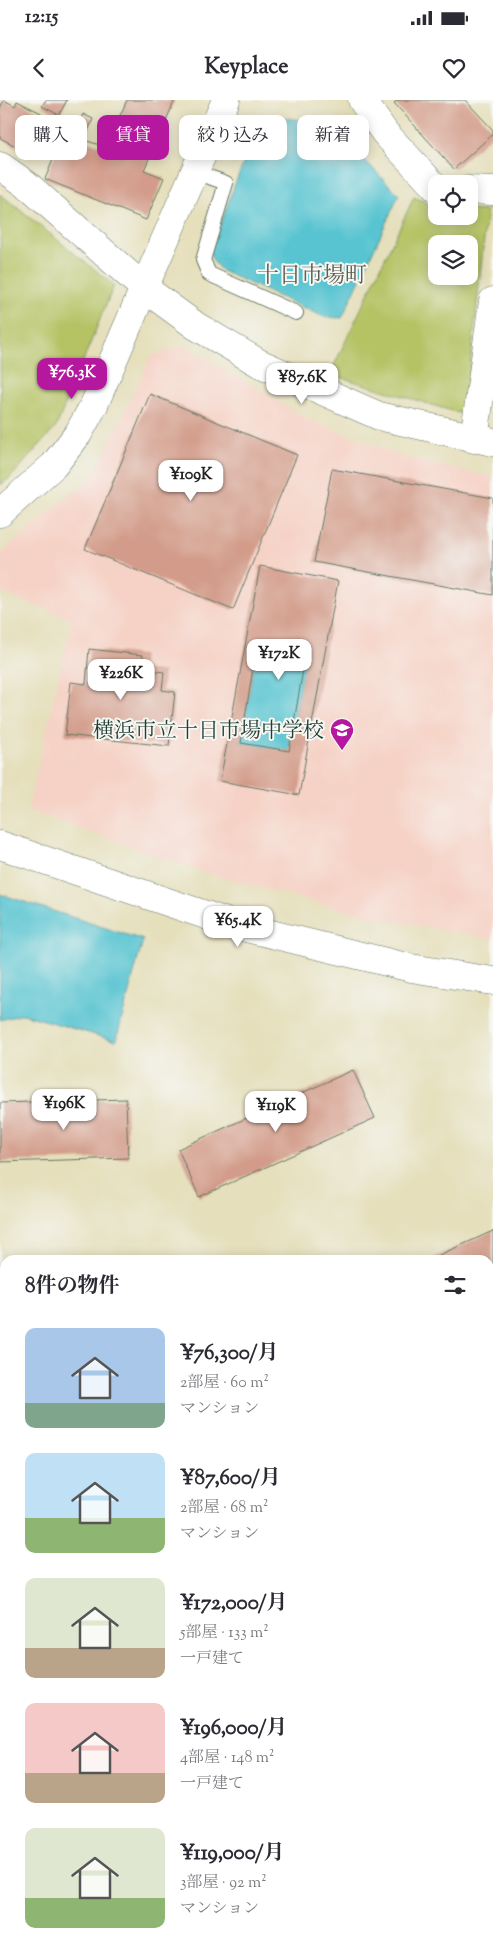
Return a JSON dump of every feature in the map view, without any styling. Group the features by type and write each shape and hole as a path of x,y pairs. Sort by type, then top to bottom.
{"street":[{"path":"0,512 54,465 78,434 94,405 226,100"},
{"path":"362,100 385,134 428,180"},
{"path":"0,166 26,184 144,288 196,326 260,362 379,416 484,441 493,301"},
{"path":"478,190 493,191"},
{"path":"0,845 238,926 411,968 493,981"}],"lane":[{"path":"195,172 226,183 203,260 209,274 296,313"}],"shaded area":[{"name":"横浜市立十日市場中学校","path":"184,345 307,419 407,458 493,477 493,939 380,919 205,873 28,810 72,619 0,592 0,554 94,475 151,356"}],"green space":[{"path":"0,194 114,285 56,427 10,478 0,485"},
{"path":"414,197 428,203 428,225 478,225 478,210 487,211 465,415 330,374"}],"water":[{"path":"287,118 297,120 297,160 364,160 399,195 342,318 324,317 222,271 213,261 210,253 245,160 287,160"},
{"path":"257,643 306,652 289,751 241,743"},
{"path":"0,894 143,940 116,1041 23,1014 0,1020"}],"building":[{"path":"4,100 15,106 17,101 41,113 40,115 15,115 15,146 0,138 0,108"},
{"path":"46,100 67,100 59,115 42,106"},
{"path":"127,100 175,100 168,115 120,115"},
{"path":"398,100 465,100 493,130 493,134 454,169 394,103"},
{"path":"87,116 93,119 87,133"},
{"path":"87,141 97,144 97,160 148,160 144,170 164,178 146,220 45,179 53,160 87,160"},
{"path":"150,394 297,455 233,610 85,549"},
{"path":"332,469 493,498 493,595 314,562"},
{"path":"260,566 338,581 299,795 220,781","holes":["257,643 306,652 289,751 241,743"]},
{"path":"89,649 143,655 142,669 164,672 162,690 175,692 169,746 65,735 71,682 86,684"},
{"path":"353,1070 375,1118 199,1197 178,1149"},
{"path":"126,1099 128,1158 0,1162 0,1103"},
{"path":"493,1231 493,1255 439,1255"}],"place":[{"name":"横浜市立十日市場中学校","path":"342,751"}],"district":[{"name":"十日市場町","path":"312,274"}]}
